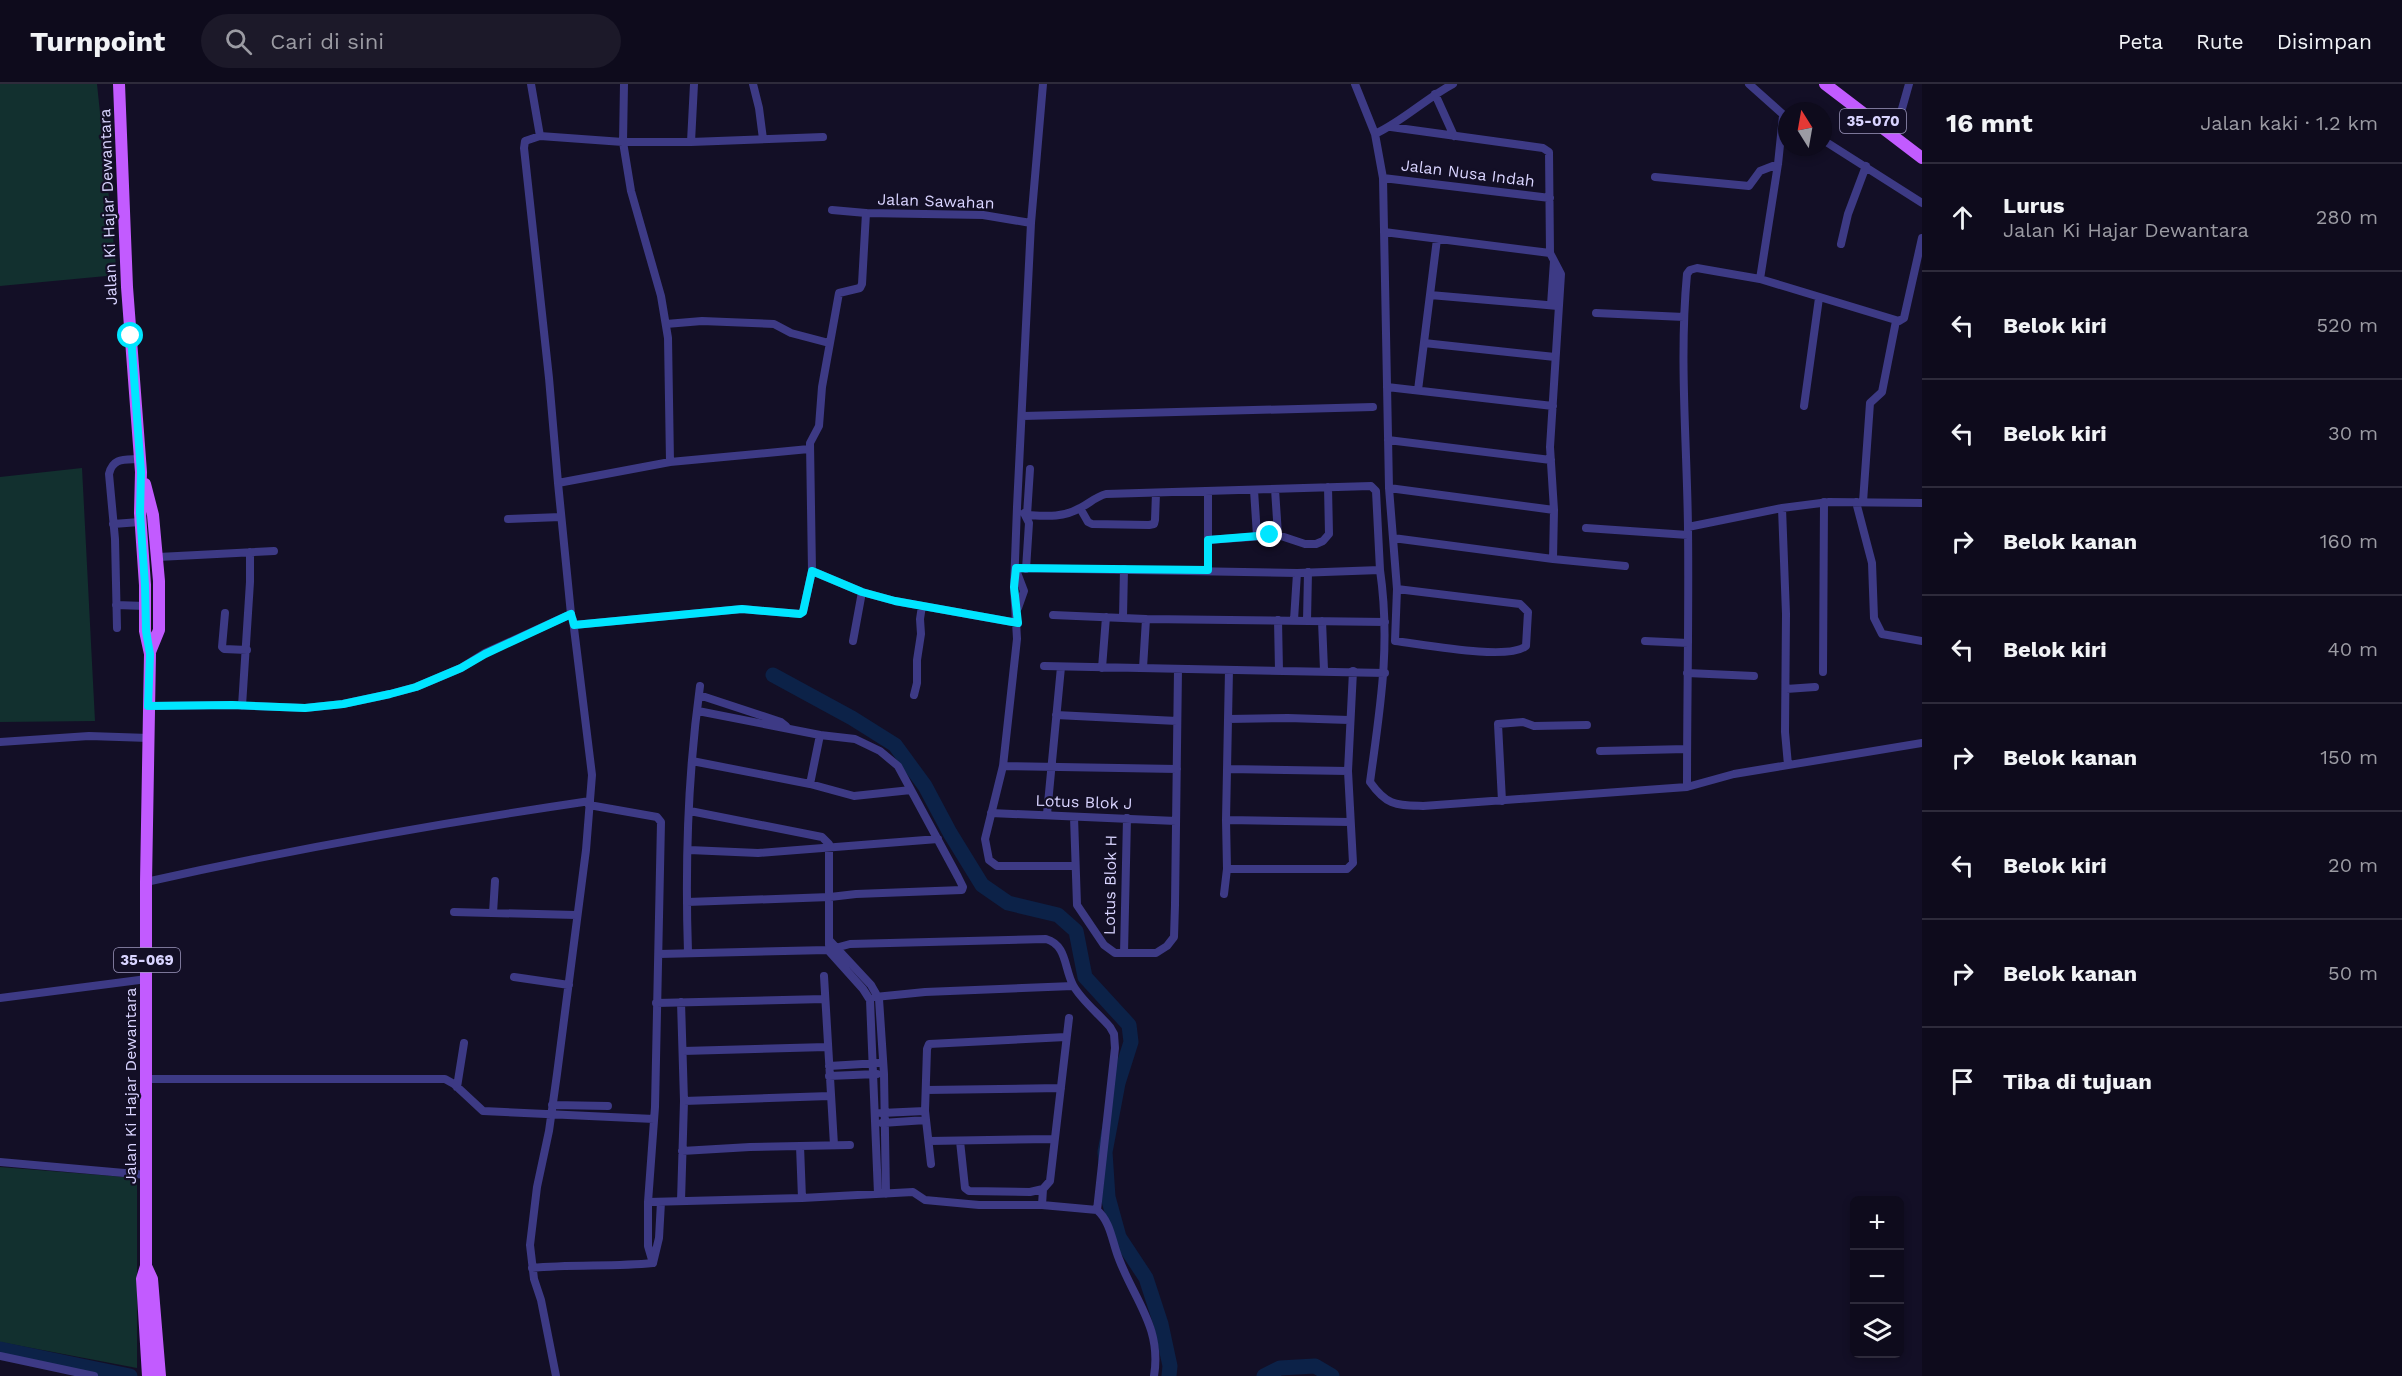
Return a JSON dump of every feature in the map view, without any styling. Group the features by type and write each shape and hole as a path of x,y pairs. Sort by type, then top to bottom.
{"main road":[{"name":"Jalan Ki Hajar Dewantara","path":"119,84 137,463 137,522 145,585 142,606 150,654 146,882 146,1266 142,1279 155,1374"},
{"name":"35-070","path":"1825,84 1922,158"},
{"name":"Jalan Ki Hajar Dewantara","path":"137,463 153,515 158,561 159,630 150,654"}],"street":[{"path":"531,84 540,136"},
{"path":"624,84 623,142 631,190 661,297 668,338 670,462"},
{"path":"691,142 694,84"},
{"path":"753,84 763,139"},
{"path":"1044,84 1031,223 1017,507 1016,569 1024,591 1017,610 1018,623 1004,766 986,839 989,860 997,866 1075,866"},
{"path":"1375,134 1391,127 1452,84"},
{"path":"1749,84 1778,111"},
{"path":"1894,137 1909,84"},
{"path":"1358,85 1375,134 1383,178 1389,488 1397,589 1395,641 1466,650 1516,652 1526,646 1528,612 1520,604 1397,589"},
{"path":"1435,94 1455,136"},
{"path":"1391,127 1543,148 1549,152 1555,306 1551,460 1554,559"},
{"path":"556,1376 541,1300 532,1268 530,1245 568,985 592,775 571,614 525,141 540,136 623,142 823,137"},
{"path":"1832,145 1922,203"},
{"path":"1760,279 1779,156"},
{"path":"1655,177 1750,186 1760,171 1778,164"},
{"path":"1841,244 1848,214 1866,166"},
{"name":"Jalan Nusa Indah","path":"1383,178 1550,198"},
{"path":"832,210 866,213"},
{"name":"Jalan Sawahan","path":"574,625 742,609 800,614 803,612 812,571 811,442 819,426 829,343 839,293 860,288 862,285 866,213 983,215 1031,223"},
{"path":"1384,232 1552,257"},
{"path":"1687,787 1688,531 1684,317 1687,274 1697,268 1760,279 1896,321 1904,318 1922,238"},
{"path":"1418,390 1437,239"},
{"path":"1430,295 1555,306"},
{"path":"1804,405 1819,298"},
{"path":"1596,313 1684,317"},
{"path":"666,324 702,321 774,324 829,343"},
{"path":"1896,321 1882,392 1870,403 1860,502 1872,563 1874,618 1882,634 1922,641"},
{"path":"1424,343 1555,357"},
{"path":"1387,387 1553,406"},
{"path":"1023,416 1373,407"},
{"path":"1388,440 1551,460"},
{"path":"558,483 670,462 811,442"},
{"path":"117,628 120,606 117,523 109,474 111,464 116,461 137,463"},
{"path":"1026,569 1030,469"},
{"path":"1017,507 1027,515 1061,516 1080,508 1096,496 1106,494 1371,486 1376,491 1385,622 1385,673 1370,782 1380,797 1394,805 1423,806 1687,787 1734,774 1922,743"},
{"path":"1208,540 1278,535 1305,544 1316,544 1323,541 1329,534 1328,487"},
{"path":"1389,488 1554,510"},
{"path":"1275,489 1278,535"},
{"path":"1254,490 1257,536"},
{"path":"1208,491 1208,570"},
{"path":"1080,508 1088,522 1092,524 1149,525 1154,524 1155,520 1156,493"},
{"path":"1586,528 1688,531 1782,508 1824,502 1922,503"},
{"path":"1822,672 1824,502"},
{"path":"1782,508 1786,614 1785,732 1788,765"},
{"path":"508,519 561,517"},
{"path":"117,523 137,522"},
{"path":"1393,538 1625,566"},
{"path":"158,561 249,555 274,551"},
{"path":"242,706 247,650 249,555"},
{"path":"1016,569 1297,573 1380,570"},
{"path":"1123,617 1124,569"},
{"path":"812,571 857,590 922,606 1018,623"},
{"path":"1307,621 1308,572"},
{"path":"1294,620 1297,573"},
{"path":"853,641 857,590"},
{"path":"120,606 142,606"},
{"path":"914,695 917,683 922,606"},
{"path":"225,613 222,647 247,650"},
{"path":"148,706 305,708 343,704 390,694 416,687 461,668 505,644 571,614"},
{"path":"1053,615 1146,619 1385,622"},
{"path":"1102,668 1106,617"},
{"path":"1143,668 1146,619"},
{"path":"1278,620 1279,670"},
{"path":"1322,621 1324,670"},
{"path":"1645,641 1688,643"},
{"path":"1044,666 1385,673"},
{"path":"1047,814 1061,667"},
{"path":"1074,817 1077,905 1104,945 1115,953 1156,953 1167,946 1174,937 1178,669"},
{"path":"1224,894 1227,869 1229,670"},
{"path":"1227,869 1347,869 1353,862 1348,771 1353,671"},
{"path":"1688,673 1754,676"},
{"path":"1786,689 1815,687"},
{"path":"688,952 687,902 692,761 700,691 782,722 790,729"},
{"path":"687,902 962,890 963,887 898,766 880,751 855,740 698,711"},
{"path":"1056,715 1178,721"},
{"path":"1228,719 1349,720"},
{"path":"1502,801 1498,724 1524,722 1534,726 1587,725"},
{"path":"810,784 820,735"},
{"path":"0,742 89,736 149,738"},
{"path":"1600,751 1687,749"},
{"path":"692,761 810,784 854,796 911,790"},
{"path":"1004,766 1177,770"},
{"path":"1228,769 1348,771"},
{"path":"146,882 229,864 590,803 660,819 654,1119 648,1202 648,1246 653,1263"},
{"path":"690,811 822,837 826,840 829,847 832,946 863,989 873,997 925,992 1073,986"},
{"name":"Lotus Blok J","path":"991,813 1176,821"},
{"name":"Lotus Blok H","path":"1124,953 1127,818"},
{"path":"1226,820 1350,822"},
{"path":"689,849 758,853 938,839"},
{"path":"493,913 495,881"},
{"path":"454,912 576,915"},
{"path":"659,954 742,953 850,944 1046,939 1053,941 1060,948 1073,986 1114,1034 1115,1048 1096,1209"},
{"path":"824,976 834,1145"},
{"path":"514,977 568,985"},
{"path":"0,998 147,979"},
{"path":"873,997 879,1074 885,1113 882,1194"},
{"path":"656,1003 825,999"},
{"path":"681,1002 684,1101 681,1202"},
{"path":"960,1141 965,1188 969,1191 1030,1192 1043,1189 1050,1181 1069,1018"},
{"path":"931,1164 926,1115 929,1044 1066,1037"},
{"path":"457,1087 464,1043"},
{"path":"683,1051 827,1047"},
{"path":"829,1066 878,1063"},
{"path":"829,1076 879,1074"},
{"path":"879,1074 875,1122 882,1194"},
{"path":"146,1079 435,1079 450,1081 483,1111 608,1106"},
{"path":"926,1090 1061,1088"},
{"path":"684,1101 830,1096"},
{"path":"551,1109 654,1119"},
{"path":"875,1112 926,1115"},
{"path":"875,1122 885,1123 926,1115"},
{"path":"929,1141 1054,1139"},
{"path":"682,1151 850,1145"},
{"path":"800,1146 802,1198"},
{"path":"0,1162 147,1175"},
{"path":"1042,1205 1043,1189"},
{"path":"648,1202 802,1198 913,1192 925,1200 979,1205 1042,1205 1096,1209 1102,1214 1108,1226 1119,1260 1150,1324 1156,1363 1154,1376"},
{"path":"653,1263 659,1238 661,1202"},
{"path":"532,1268 564,1264 653,1263"},
{"path":"0,1356 94,1376"}],"green space":[{"path":"0,84 97,84 117,275 0,286"},
{"path":"82,468 95,721 0,722 0,477"},
{"path":"0,1167 137,1178 137,1368 0,1342"}],"waterway":[{"path":"773,675 852,718 895,745 925,786 982,885 1008,903 1058,915 1076,931 1085,977 1129,1025 1131,1042 1118,1083 1105,1152 1108,1197 1119,1237 1146,1278 1161,1324 1170,1366 1169,1376"},
{"path":"0,1349 130,1376"},
{"path":"1264,1376 1280,1368 1315,1366 1332,1376"}],"route":[{"path":"131,336 141,472 140,513 146,631 150,654 148,706 232,705 305,708 343,704 390,694 416,687 461,668 485,654 571,614 574,625 742,609 800,614 803,612 812,571 862,592 895,601 1018,623 1014,587 1016,568 1208,570 1208,540 1270,535"}]}
